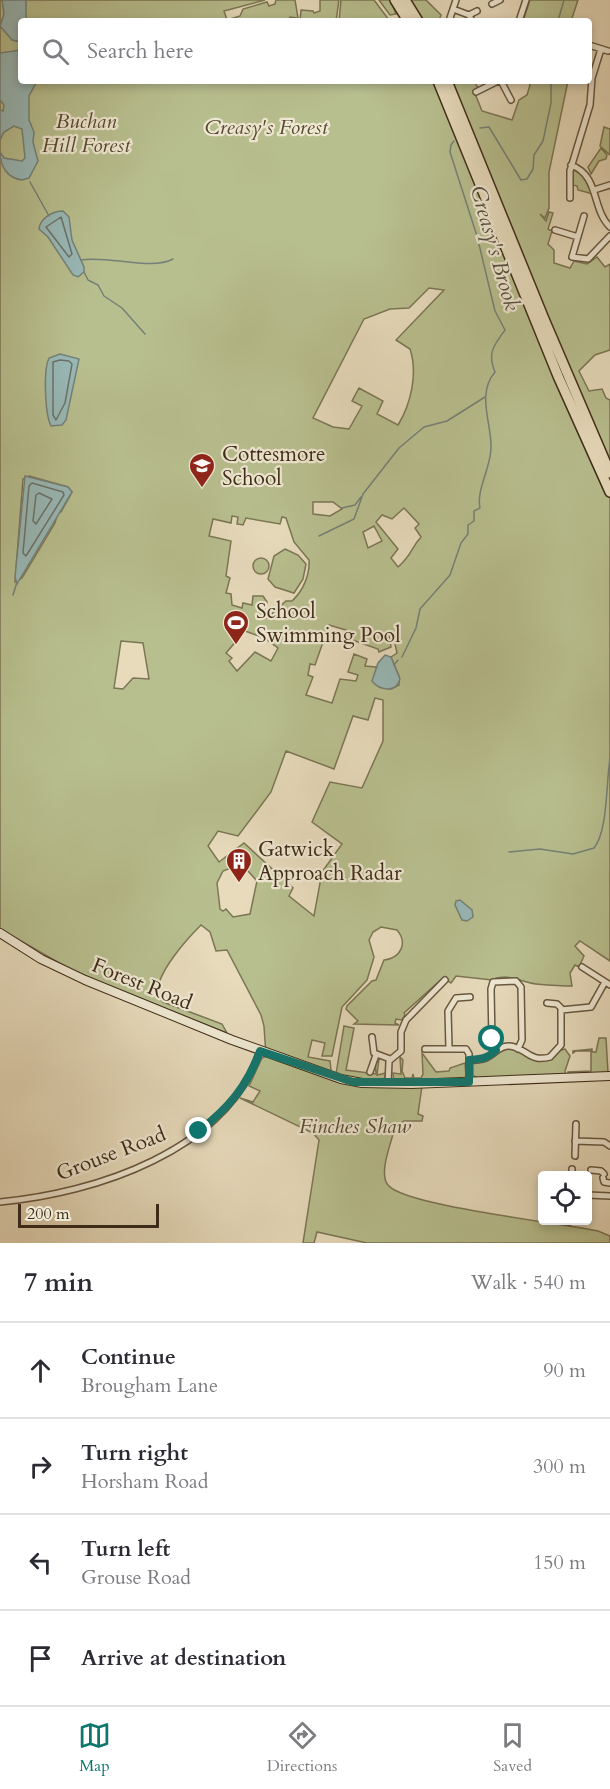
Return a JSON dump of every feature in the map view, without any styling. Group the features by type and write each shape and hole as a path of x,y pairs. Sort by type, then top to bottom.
{"highway":[{"path":"395,0 406,18"},
{"path":"405,0 416,18"},
{"path":"439,84 558,376 610,492"},
{"path":"448,84 550,334 610,473"}],"street":[{"path":"450,18 456,0"},
{"path":"492,4 500,0"},
{"path":"520,18 526,0"},
{"path":"453,9 470,18 477,10"},
{"path":"592,46 608,51"},
{"path":"592,78 602,49"},
{"path":"476,92 493,84"},
{"path":"502,84 511,100"},
{"path":"570,198 571,165 590,105 592,84"},
{"path":"571,165 586,173 594,190 601,215 610,227"},
{"path":"594,190 610,185"},
{"path":"569,189 577,188"},
{"path":"569,265 584,216"},
{"path":"555,230 578,237"},
{"path":"572,257 588,259 610,236"},
{"name":"Forest Road","path":"0,933 71,974 260,1051 341,1079 388,1084 610,1076"},
{"path":"562,1009 591,1007 608,984 582,967"},
{"path":"388,1084 390,1059 400,1050 401,1032 408,1017 445,980"},
{"path":"496,1050 492,1041 491,989 493,982 499,981 516,981 521,987 522,1042 519,1049"},
{"path":"449,1048 449,1007 455,998 470,997"},
{"path":"469,1060 486,1058 496,1050 508,1046 537,1059 548,1058 555,1053 561,1044 562,1009 557,1004 547,1004"},
{"path":"370,1072 376,1055 372,1037"},
{"path":"425,1049 466,1049 469,1060 469,1082"},
{"name":"Grouse Road","path":"0,1202 66,1191 127,1170 177,1147 214,1119 237,1097 250,1076 260,1051"},
{"path":"376,1055 390,1059"},
{"path":"575,1156 576,1124"},
{"path":"575,1141 604,1142 610,1146"},
{"path":"591,1170 601,1171 603,1182 609,1183"},
{"path":"592,1195 610,1195"}],"green space":[{"path":"0,0 265,0 224,11 226,18 18,18 18,84 436,84 610,499 610,961 580,941 575,946 584,956 579,967 575,965 570,973 572,986 536,984 503,977 492,980 456,976 451,983 443,978 404,1013 402,1020 396,1019 395,1023 399,1025 354,1024 358,1021 346,1009 347,1006 372,981 376,980 384,960 395,956 401,949 402,940 397,930 381,927 373,932 369,940 374,957 367,980 342,1007 332,1056 322,1056 325,1043 312,1040 308,1057 330,1061 331,1070 323,1076 422,1086 418,1114 423,1116 422,1121 404,1121 395,1127 385,1165 385,1180 388,1185 400,1193 452,1207 538,1221 538,1225 561,1225 598,1231 610,1236 610,1243 367,1243 317,1232 314,1243 303,1243 319,1140 313,1133 240,1098 253,1102 260,1091 249,1086 262,1058 266,1056 264,1026 261,1015 227,950 216,951 210,932 201,925 167,967 161,977 157,995 163,1002 222,1024 227,1033 75,972 0,929","holes":["429,288 444,290 396,340 410,349 413,368 410,398 398,425 377,414 383,401 359,388 352,401 362,406 349,429 333,427 313,418 364,319 390,309 409,308","29,476 68,487 72,492 61,512 58,512 55,523 22,578 15,582 23,479","313,502 333,502 342,509 330,516 313,514","404,508 419,524 415,528 421,537 398,567 391,558 398,549 376,522 382,515 392,519","232,516 238,517 237,524 243,525 246,518 280,524 282,517 286,518 294,542 309,560 305,582 299,592 292,601 286,601 267,618 263,616 267,602 263,596 253,596 252,605 243,603 242,608 232,605 231,594 226,593 230,578 226,576 231,541 209,536 213,519 231,523","374,526 382,541 368,548 363,532","329,625 346,630 344,637 378,649 379,652 391,647 389,635 393,635 397,653 391,657 399,676 399,685 391,689 384,688 376,667 365,666 367,659 354,654 348,672 358,675 356,681 340,679 332,703 306,695 313,677 308,675 310,664 315,665","245,631 264,638 278,648 271,661 255,652 237,671 229,661 232,658 226,653","121,641 143,643 149,679 133,678 123,689 114,688","375,698 383,700 383,741 362,788 330,782 312,822 342,844 322,872 314,916 289,896 293,888 244,843 219,862 208,846 218,831 238,836 271,792 286,751 334,769 353,716 368,720","236,866 248,871 257,881 250,914 233,917 226,909 223,911 220,909 217,883 223,871"]},
{"path":"276,0 295,0 298,18 234,18 240,16 243,9 267,2 269,6 275,4"},
{"path":"320,0 339,0 336,18 300,18 301,10 314,13 320,11"},
{"path":"341,0 374,0 388,18 339,18"},
{"path":"379,0 391,0 396,14 390,15"},
{"path":"409,0 426,0 441,15 440,18 419,18"},
{"path":"530,0 578,0 572,18 524,18"},
{"path":"451,84 476,84 478,88 474,91 482,111 512,120 519,100 527,95 530,84 567,84 549,172 549,208 545,218 540,214 546,221 549,212 553,213 548,229 552,231 548,244 554,250 554,263 570,268 574,261 587,264 597,257 605,267 610,264 610,350 595,355 579,371 589,391 602,389 606,398 610,400 610,465"},
{"path":"604,127 610,129 610,155 600,146"},
{"path":"601,148 607,155 606,159 599,161 591,174 588,167"},
{"path":"573,170 577,170 585,178 593,194 578,190 577,186 573,185"},
{"path":"285,549 298,555 306,564 303,579 294,593 275,587 268,579 274,556"},
{"path":"261,558 269,566 261,574 253,566"},
{"path":"344,1026 354,1028 346,1070 376,1074 375,1059 379,1059 377,1075 386,1073 384,1080 343,1078 336,1074"},
{"path":"599,1038 606,1038 608,1073 568,1076 568,1072 591,1071 591,1051 573,1053 573,1051 592,1049 592,1052 596,1052"},
{"path":"508,1048 537,1059 551,1057 565,1049 570,1056 565,1071 566,1077 477,1078 473,1075 473,1064 485,1061"},
{"path":"422,1053 436,1072 449,1071 450,1068 465,1063 466,1077 463,1080 394,1081 393,1073 401,1074 400,1057 403,1060 402,1071 405,1078 412,1078 413,1074 414,1078 421,1078 423,1074"}],"water":[{"path":"2,0 26,0 26,18 18,18 18,41 12,40 0,26 4,14"},
{"path":"18,50 18,84 35,84 29,96 29,120 34,132 33,142 38,161 29,178 22,180 8,174 1,162 0,152 4,158 22,161 25,158 22,129 14,126 4,132 0,140 0,110 3,111 4,105 0,100 0,53"},
{"path":"63,211 69,217 72,240 84,267 84,272 78,277 73,275 48,237 39,229 48,216"},
{"path":"60,354 79,359 66,420 62,425 51,426 46,402 47,364 49,358"},
{"path":"25,476 68,487 72,492 17,584 15,577"},
{"path":"385,655 391,657 400,679 398,684 391,689 383,688 372,681 378,663"},
{"path":"460,900 472,910 473,917 467,921 462,920 455,905 456,901"}],"waterway":[{"name":"Creasy's Brook","path":"559,18 564,0"},
{"name":"Creasy's Brook","path":"480,128 489,127 521,180 527,179 533,169 534,155 543,141 551,103 551,84"},
{"name":"Creasy's Brook","path":"402,657 416,628 420,609 450,575 461,543 468,534 468,525 474,521 474,511 480,508 480,494 491,448 486,399 489,381 495,372 492,354 505,330 495,311 477,236 450,152 454,141"},
{"path":"30,182 49,216"},
{"path":"81,260 104,259 153,264 173,259"},
{"path":"84,272 88,280 98,285 104,296 122,308 145,334"},
{"path":"319,536 354,519 363,494 399,448 424,427 447,421 485,397"},
{"path":"342,508 355,505 361,497"},
{"path":"13,595 17,582"},
{"path":"394,665 398,660"},
{"path":"509,852 540,849 573,854 594,848 602,830 610,759"}],"place":[{"name":"Cottesmore School","path":"202,489"},
{"name":"School Swimming Pool","path":"236,646"},
{"name":"Gatwick Approach Radar","path":"239,884"}],"route":[{"path":"199,1131 221,1113 244,1088 260,1051 322,1074 353,1082 388,1084 469,1082 469,1060 489,1057 496,1050 492,1039"}],"park label":[{"name":"Creasy's Forest","path":"266,127"},
{"name":"Buchan Hill Forest","path":"86,133"},
{"name":"Finches Shaw","path":"355,1126"}]}
